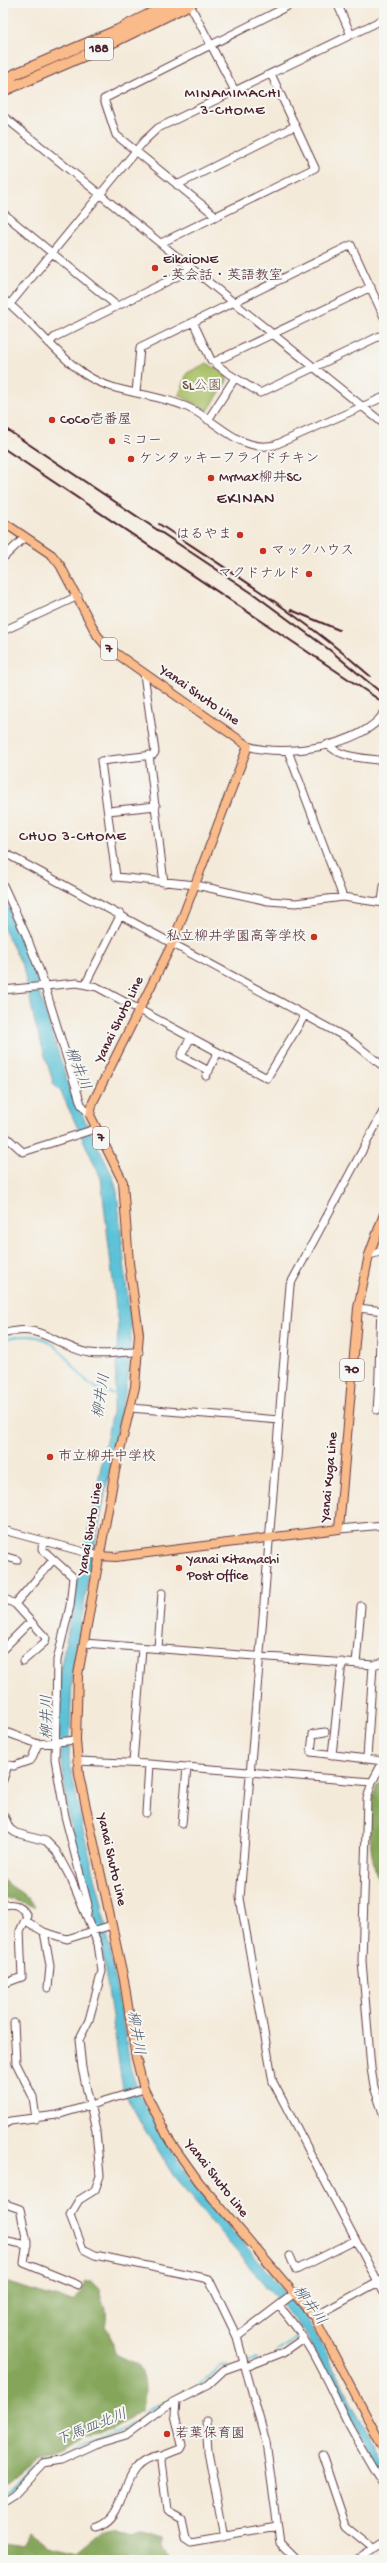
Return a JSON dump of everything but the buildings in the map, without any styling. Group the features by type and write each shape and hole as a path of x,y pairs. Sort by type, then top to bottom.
{"highway":[{"name":"188","path":"3,84 15,74 118,30 172,3"},
{"name":"188","path":"3,91 96,50 190,3"}],"main road":[{"name":"Yanai Shuto Line","path":"3,522 52,555 78,596 97,635 107,647 248,746 173,942 94,1102 90,1115 93,1130 123,1182 129,1263 138,1322 137,1352 130,1408 96,1556 78,1676 74,1740 110,1925 124,1980 136,2058 143,2090 170,2140 198,2182 314,2317 384,2449"},
{"name":"Yanai Kuga Line","path":"96,1556 116,1557 340,1530 358,1308 369,1255 384,1214"}],"street":[{"path":"190,3 235,91"},
{"path":"216,216 135,152 116,135 104,99 294,3"},
{"path":"337,3 351,35"},
{"path":"10,304 135,152 158,128 384,19"},
{"path":"161,244 315,168 271,74"},
{"path":"3,116 100,196 384,424"},
{"path":"176,185 295,126"},
{"path":"3,213 117,306"},
{"path":"136,393 140,348 351,245 384,317"},
{"path":"49,343 55,336 184,273 190,268"},
{"path":"214,362 273,335 370,287"},
{"path":"3,299 10,304 64,360 100,384 189,408 246,444 265,447 288,441 384,397"},
{"path":"193,322 214,362 235,378 260,393 384,334"},
{"path":"208,420 235,378"},
{"path":"3,558 25,537"},
{"path":"3,631 78,596"},
{"path":"144,674 155,752 153,755 101,761 116,877 196,885 268,901 296,904 344,897 383,903 384,886"},
{"path":"248,746 263,751 288,751 328,744 362,734 373,727 384,713"},
{"path":"328,744 333,750 341,753 384,761"},
{"path":"288,751 344,897"},
{"path":"149,755 164,883"},
{"path":"108,811 156,806"},
{"path":"3,852 173,942 349,1039 384,1068"},
{"path":"3,885 26,935 81,1104 90,1115"},
{"path":"86,984 121,914"},
{"path":"3,990 86,984 140,1009 268,1078 305,1015"},
{"path":"191,1037 181,1056 207,1074 218,1052"},
{"path":"384,1110 290,1285 259,1655 241,1908 270,2072 354,2241 381,2281 384,2294"},
{"path":"3,1134 23,1152 93,1130"},
{"path":"369,1255 384,1251"},
{"path":"358,1308 382,1311 379,1349 381,1367 377,1410"},
{"path":"3,1334 26,1330 40,1332 87,1353 137,1352"},
{"path":"130,1408 279,1420"},
{"path":"340,1530 384,1525"},
{"path":"3,1530 96,1556"},
{"path":"43,1541 42,1549 73,1577 68,1616 57,1660 57,1780 88,1905 87,1914"},
{"path":"3,1556 17,1560"},
{"path":"15,1604 53,1560"},
{"path":"158,1648 162,1593"},
{"path":"3,1598 15,1604 46,1638 45,1642 23,1661"},
{"path":"356,1664 361,1606"},
{"path":"3,1649 30,1622"},
{"path":"84,1642 142,1648 259,1655 356,1664 373,1665 384,1662"},
{"path":"133,1763 142,1648"},
{"path":"332,1755 342,1662"},
{"path":"367,1758 373,1665"},
{"path":"3,1731 38,1744 74,1740"},
{"path":"325,1732 313,1734 311,1752 384,1760 372,1782 367,1800 362,1961 371,2068 374,2087 384,2116"},
{"path":"3,1780 8,1765 14,1766 31,1760 38,1744"},
{"path":"77,1761 187,1766 372,1782"},
{"path":"146,1814 149,1764"},
{"path":"182,1824 187,1766"},
{"path":"3,1814 10,1830 16,1834 42,1839 56,1851 63,1860 94,1929 102,1971 89,2020 79,2040 82,2068 96,2131 99,2184 93,2192 79,2200 70,2216 83,2249 109,2258 126,2260 209,2279 237,2337 266,2442 280,2543 297,2560"},
{"path":"3,1906 8,1904 17,1905 27,1916 26,1921 20,1931 22,1977 3,1984"},
{"path":"26,1921 44,1932 72,1939 94,1929 110,1925"},
{"path":"44,1932 50,1966 48,1988"},
{"path":"14,2023 16,2063 33,2097 36,2119"},
{"path":"3,2125 10,2121 36,2119 91,2106 143,2090"},
{"path":"3,2203 20,2209 27,2245 22,2260 24,2263 78,2285"},
{"path":"3,2240 27,2245"},
{"path":"290,2256 296,2270 354,2241"},
{"path":"314,2317 381,2281"},
{"path":"237,2337 293,2294"},
{"path":"280,2305 302,2335 364,2454 384,2486"},
{"path":"3,2502 14,2495 44,2464 61,2460 96,2444 126,2435 152,2414 208,2385 224,2370 277,2355 302,2335"},
{"path":"97,2528 105,2526 114,2516 125,2493 129,2476 134,2468 156,2456 162,2456 180,2449 182,2445 175,2415 176,2402"},
{"path":"206,2421 208,2451 224,2536"},
{"path":"322,2455 346,2526 374,2549"},
{"path":"162,2456 167,2510 181,2518 185,2537 191,2541 277,2526"},
{"path":"356,2560 384,2542"}],"green space":[{"name":"SL公園","path":"207,363 226,375 227,381 208,411 179,395 187,373"},
{"path":"384,1781 384,1895 372,1855 370,1826 373,1798 377,1785"},
{"path":"3,1880 25,1895 33,1902 35,1906 27,1905 12,1899 3,1898"},
{"path":"3,2281 51,2296 75,2300 83,2290 85,2281 91,2281 100,2289 101,2299 106,2310 105,2327 110,2331 115,2354 137,2365 143,2375 145,2393 143,2410 113,2429 83,2435 62,2448 36,2457 28,2468 3,2489"},
{"path":"113,2529 133,2535 141,2532 162,2539 162,2548 172,2560 3,2560 3,2542 22,2545 30,2532 47,2546 76,2553 103,2531"}],"water":[{"path":"3,894 28,950 37,976 39,992 70,1090 113,1177 117,1192 131,1331 129,1372 89,1574 72,1679 69,1759 83,1830 101,1900 131,2070 139,2094 192,2182 309,2321 358,2416 384,2459 384,2479 302,2329 177,2181 149,2137 123,2090 101,1943 68,1815 59,1737 60,1670 115,1397 118,1325 101,1178 61,1092 54,1085 35,1023 23,967 3,927"}],"waterway":[{"name":"柳井川","path":"3,1340 26,1336 43,1339 56,1347 87,1381 100,1390 118,1394"},
{"name":"下馬皿北川","path":"278,2351 300,2335"},
{"name":"下馬皿北川","path":"247,2362 257,2359"},
{"name":"下馬皿北川","path":"199,2386 221,2366 228,2365"},
{"name":"下馬皿北川","path":"3,2496 10,2492 42,2458 65,2453 81,2443 121,2431 137,2422 149,2410 185,2392"}],"railway":[{"path":"3,427 255,595 331,651 384,695"},
{"path":"3,448 384,703"},
{"path":"159,524 294,615 370,676"},
{"path":"291,610 339,630"}],"place":[{"name":"EikaiONE - 英会話・英語教室","path":"155,268"},
{"name":"CoCo壱番屋","path":"52,420"},
{"name":"ミコー","path":"112,441"},
{"name":"ケンタッキーフライドチキン","path":"131,459"},
{"name":"MrMax柳井SC","path":"211,478"},
{"name":"はるやま","path":"240,535"},
{"name":"マックハウス","path":"263,551"},
{"name":"マクドナルド","path":"309,574"},
{"name":"私立柳井学園高等学校","path":"314,937"},
{"name":"市立柳井中学校","path":"50,1457"},
{"name":"Yanai Kitamachi Post Office","path":"179,1568"},
{"name":"若葉保育園","path":"167,2434"}],"district":[{"name":"MINAMIMACHI 3-CHOME","path":"233,102"},
{"name":"EKINAN","path":"246,500"},
{"name":"CHUO 3-CHOME","path":"73,837"}]}
